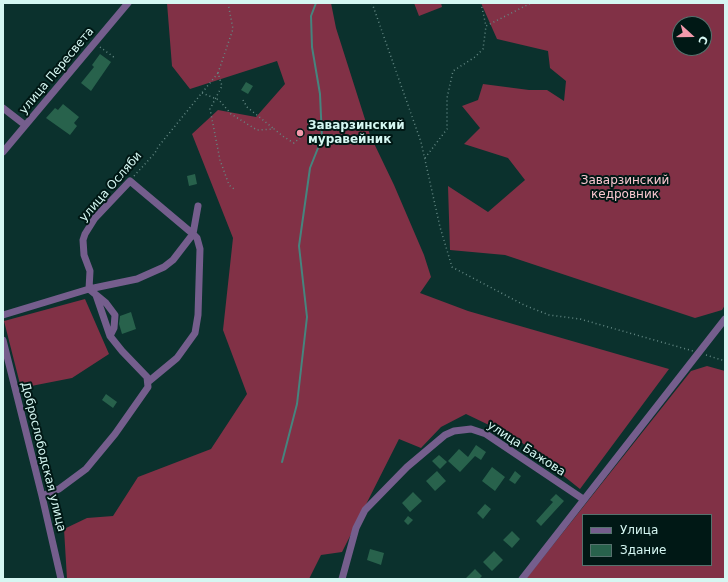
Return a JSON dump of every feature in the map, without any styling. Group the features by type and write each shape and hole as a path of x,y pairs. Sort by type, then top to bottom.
{"street":[{"name":"улица Пересвета","path":"3,152 128,3"},
{"path":"3,108 25,125"},
{"path":"42,496 69,483 93,461 137,405 145,392 148,382 177,358 192,339 197,326 200,249 197,238 130,181"},
{"name":"улица Осляби","path":"89,289 90,271 83,249 85,234 95,218 130,181"},
{"path":"3,315 89,289 137,278 164,266 173,260 193,234 198,206"},
{"path":"89,289 114,313 115,323 110,336"},
{"path":"96,295 110,336 122,351 144,372 148,382"},
{"path":"522,579 725,319"},
{"name":"Доброслободская улица","path":"3,340 61,579"},
{"name":"улица Бажова","path":"342,579 356,528 365,510 406,467 445,435 454,431 471,428 486,434 583,499"}],"path":[{"path":"228,3 233,30 218,73 222,86 210,109 220,160 230,185 234,189"},
{"path":"372,3 421,142 440,227 452,267 524,305 549,315 580,319 699,352 725,361"},
{"path":"425,158 447,129 447,98 453,71 475,57 483,49 486,26 481,3"},
{"path":"486,26 531,3"},
{"path":"95,43 115,58"},
{"name":"улица Осляби","path":"130,181 155,153 158,147 218,73"},
{"path":"202,93 219,100 231,114 257,130 274,129"},
{"path":"243,100 246,107 284,137 294,143 302,136"}],"green space":[{"path":"167,3 331,3 336,28 370,135 394,185 424,255 431,277 420,293 468,311 669,369 580,489 516,438 466,414 441,427 421,448 399,439 342,552 321,555 309,579 67,579 64,529 87,518 113,516 138,477 211,449 247,394 223,330 233,238 192,134 218,110 256,117 285,84 277,61 190,89 172,66"},
{"path":"414,3 441,3 442,7 419,16"},
{"name":"Заварзинский кедровник","path":"481,3 725,3 725,305 722,310 695,318 505,255 450,250 448,186 488,212 525,180 508,158 464,144 480,128 462,106 478,100 483,84 529,90 547,90 564,101 566,81 550,68 548,51 497,39"},
{"path":"85,299 109,354 72,378 21,388 4,321"},
{"path":"707,366 725,371 725,579 526,579 691,371"}],"building":[{"path":"100,54 111,62 91,91 81,83 94,67 92,65"},
{"path":"246,82 253,86 248,94 241,90"},
{"path":"63,104 79,117 74,123 77,126 70,135 46,118 55,108 58,110"},
{"path":"195,174 197,184 189,186 187,176"},
{"path":"131,312 136,329 122,334 119,324 120,316"},
{"path":"106,394 117,402 113,408 102,400"},
{"path":"476,445 486,452 481,460 475,456 460,472 448,461 459,449 468,457"},
{"path":"439,455 447,462 440,469 432,461"},
{"path":"492,467 505,477 495,491 482,481"},
{"path":"437,471 446,481 435,491 426,481"},
{"path":"515,471 521,476 515,484 509,480"},
{"path":"413,492 422,501 410,512 402,503"},
{"path":"556,494 564,501 541,526 536,521 553,502 550,500"},
{"path":"485,504 491,509 483,519 477,513"},
{"path":"408,516 413,520 408,525 404,521"},
{"path":"512,531 520,539 512,548 503,540"},
{"path":"370,549 384,553 381,565 367,560"},
{"path":"494,551 503,560 492,571 483,562"},
{"path":"475,569 482,576 479,579 465,579"}],"waterway":[{"path":"282,462 297,404 307,317 299,246 310,168 322,138 320,94 312,47 311,16 316,3"}],"place":[{"name":"Заварзинский муравейник","path":"300,133"}]}
